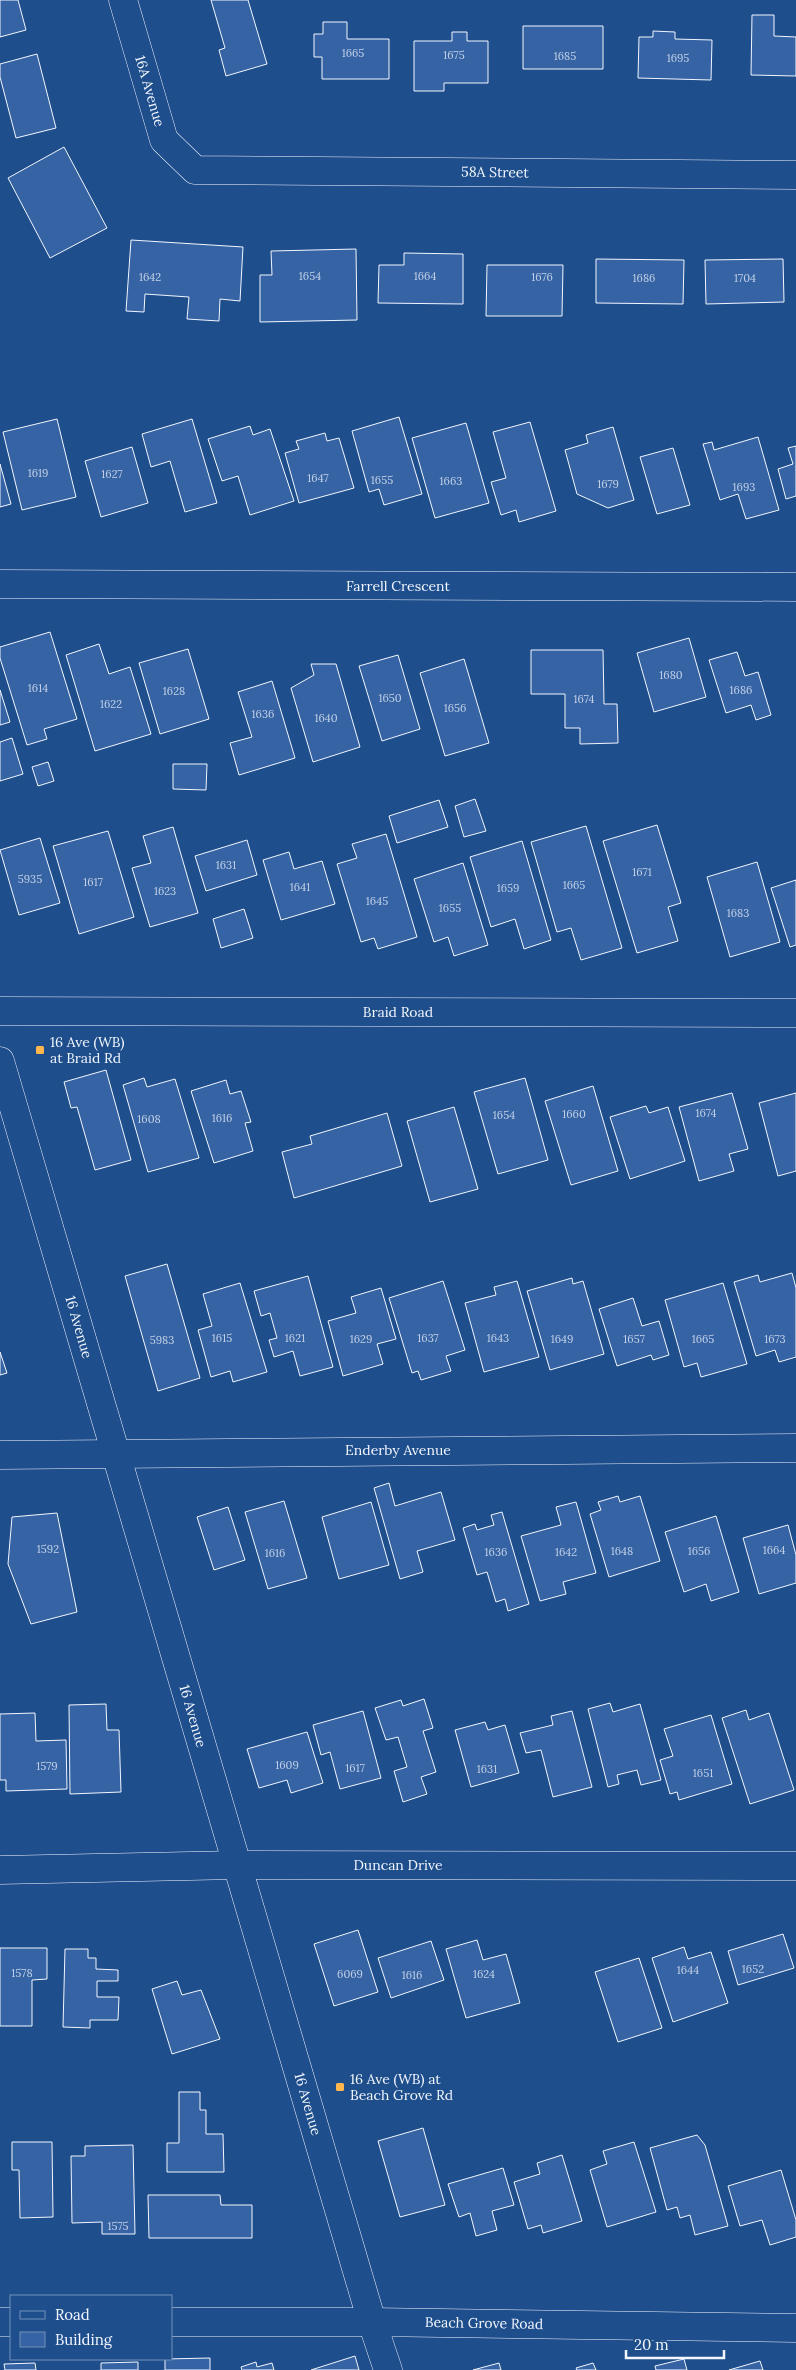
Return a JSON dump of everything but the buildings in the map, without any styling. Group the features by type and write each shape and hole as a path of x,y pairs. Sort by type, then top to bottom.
{"street":[{"name":"16A Avenue","path":"123,0 164,140 195,170"},
{"name":"58A Street","path":"195,170 796,175"},
{"name":"Farrell Crescent","path":"0,584 796,587"},
{"name":"Braid Road","path":"0,1011 796,1013"},
{"name":"16 Avenue","path":"0,1061 372,2322 388,2370"},
{"name":"Enderby Avenue","path":"0,1454 796,1448"},
{"name":"Duncan Drive","path":"0,1870 237,1865 796,1866"},
{"name":"Beach Grove Road","path":"172,2322 372,2322 796,2328"}],"place":[{"name":"16 Ave (WB) at Braid Rd","path":"40,1050"},
{"name":"16 Ave (WB) at Beach Grove Rd","path":"340,2087"}]}
